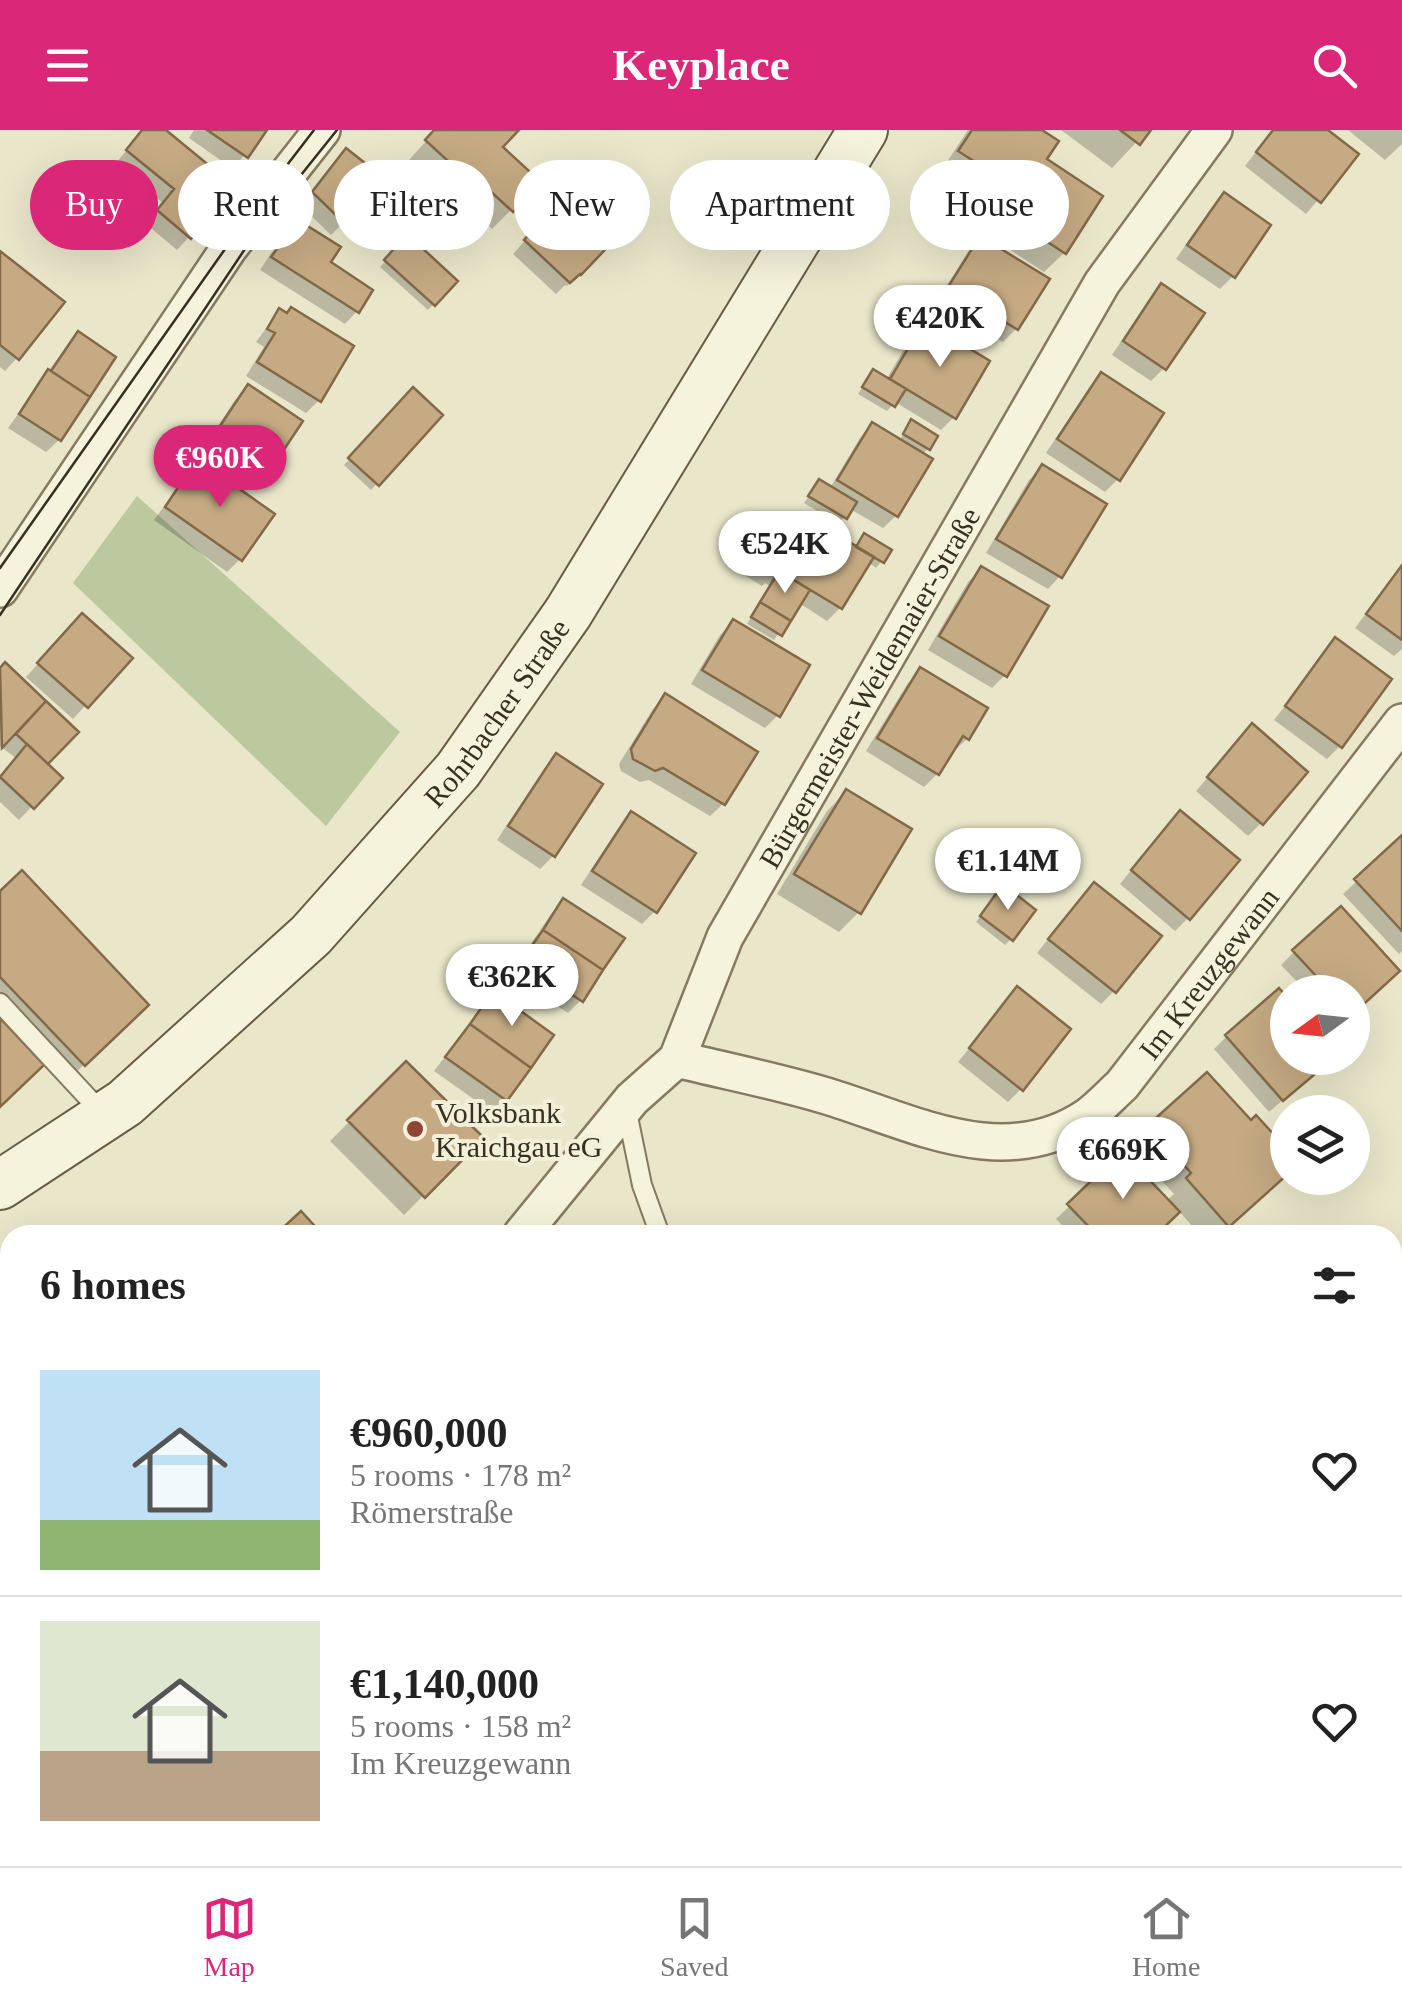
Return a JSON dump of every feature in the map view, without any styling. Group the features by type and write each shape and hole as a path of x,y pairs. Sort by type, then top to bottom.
{"main road":[{"name":"Rohrbacher Straße","path":"0,1185 125,1102 311,935 458,770 568,613 863,130"}],"street":[{"path":"0,589 229,248 322,130"},
{"name":"Bürgermeister-Weidemaier-Straße","path":"528,1225 626,1107 677,1059 725,937 1102,283 1214,130"},
{"name":"Im Kreuzgewann","path":"677,1059 832,1097 929,1132 982,1142 1024,1141 1062,1131 1090,1114 1122,1085 1402,722"}],"lane":[{"path":"0,1003 106,1116"},
{"path":"626,1107 642,1186 656,1225"}],"green space":[{"path":"137,496 400,732 326,826 73,583"}],"building":[{"path":"142,130 166,130 202,160 178,160 178,228 158,211 174,189 158,176 158,160 138,160 126,150"},
{"path":"207,130 267,130 248,158"},
{"path":"434,130 519,130 503,147 517,160 514,160 514,211 494,194 494,160 447,160 425,140"},
{"path":"972,130 1042,130 1059,141 1049,160 972,160 958,151"},
{"path":"1120,130 1151,130 1140,145"},
{"path":"1273,130 1328,130 1359,154 1321,203 1256,152"},
{"path":"346,148 361,160 337,160"},
{"path":"334,164 334,213 314,189"},
{"path":"1069,174 1103,196 1069,249"},
{"path":"1224,192 1271,225 1235,278 1187,245"},
{"path":"314,230 334,243 334,250 339,250 331,262 373,290 359,313 271,257 276,250 314,250"},
{"path":"393,250 424,250 458,281 435,306 384,260"},
{"path":"535,250 605,250 570,283"},
{"path":"971,250 1003,250 1050,279 1018,330 948,287"},
{"path":"0,251 65,302 19,360 0,345"},
{"path":"1161,283 1205,313 1166,370 1123,341"},
{"path":"291,307 354,346 321,402 257,362 275,333 267,329 279,308 287,313"},
{"path":"924,321 990,361 956,419 890,379"},
{"path":"78,331 116,357 90,397 51,371"},
{"path":"48,369 90,397 61,441 19,414"},
{"path":"873,369 906,389 895,407 862,387"},
{"path":"1101,372 1164,413 1120,481 1057,439"},
{"path":"248,384 303,421 273,466 218,429"},
{"path":"413,387 443,415 379,486 348,458"},
{"path":"911,419 938,436 930,450 903,434"},
{"path":"872,422 933,459 898,517 837,480"},
{"path":"197,459 275,514 242,561 165,507"},
{"path":"1042,464 1107,504 1062,578 996,539"},
{"path":"819,479 857,502 847,519 808,496"},
{"path":"768,516 802,537 813,520 874,557 842,609 744,555"},
{"path":"864,533 892,550 884,563 856,547"},
{"path":"1402,565 1402,640 1366,614"},
{"path":"981,566 1049,606 1007,677 939,636"},
{"path":"779,571 810,590 791,621 760,602"},
{"path":"760,602 791,621 782,636 751,617"},
{"path":"82,613 133,658 88,708 37,663"},
{"path":"733,619 810,665 780,717 702,670"},
{"path":"1335,637 1392,679 1342,748 1285,706"},
{"path":"5,662 46,701 2,748 0,668"},
{"path":"920,667 988,708 969,740 963,736 939,775 877,738"},
{"path":"665,693 758,752 725,805 663,768 655,771 633,759 631,749"},
{"path":"46,701 79,732 48,764 16,734"},
{"path":"1252,723 1308,772 1263,825 1207,777"},
{"path":"27,744 63,778 34,809 0,777"},
{"path":"556,753 603,784 555,857 508,826"},
{"path":"846,789 912,829 861,914 794,874"},
{"path":"1180,810 1240,860 1190,920 1131,870"},
{"path":"631,811 696,853 657,913 592,871"},
{"path":"1402,835 1402,931 1354,879"},
{"path":"22,870 149,1005 85,1066 0,977 0,891"},
{"path":"1094,882 1162,936 1116,993 1048,939"},
{"path":"1003,884 1036,910 1013,941 980,916"},
{"path":"563,898 625,938 603,970 543,930"},
{"path":"1341,906 1400,971 1370,998 1370,975 1315,975 1292,950"},
{"path":"543,930 603,970 583,1002 521,961"},
{"path":"1017,986 1071,1029 1023,1091 969,1048"},
{"path":"493,991 554,1035 531,1068 470,1024"},
{"path":"1270,996 1270,1075 1314,1075 1290,1095 1278,1095 1225,1035"},
{"path":"0,1018 44,1065 0,1107"},
{"path":"470,1024 531,1068 507,1101 445,1057"},
{"name":"Volksbank Kraichgau eG","path":"406,1061 484,1138 425,1198 347,1120"},
{"path":"1207,1072 1251,1120 1256,1115 1270,1130 1270,1190 1227,1225 1186,1178 1191,1173 1148,1125"},
{"path":"1122,1151 1180,1212 1166,1225 1087,1225 1067,1204"},
{"path":"301,1211 314,1225 286,1225"}],"tram line":[{"path":"0,568 254,208 314,130"},
{"path":"0,615 261,225 337,130"}],"place":[{"name":"Volksbank Kraichgau eG","path":"415,1129"}]}
